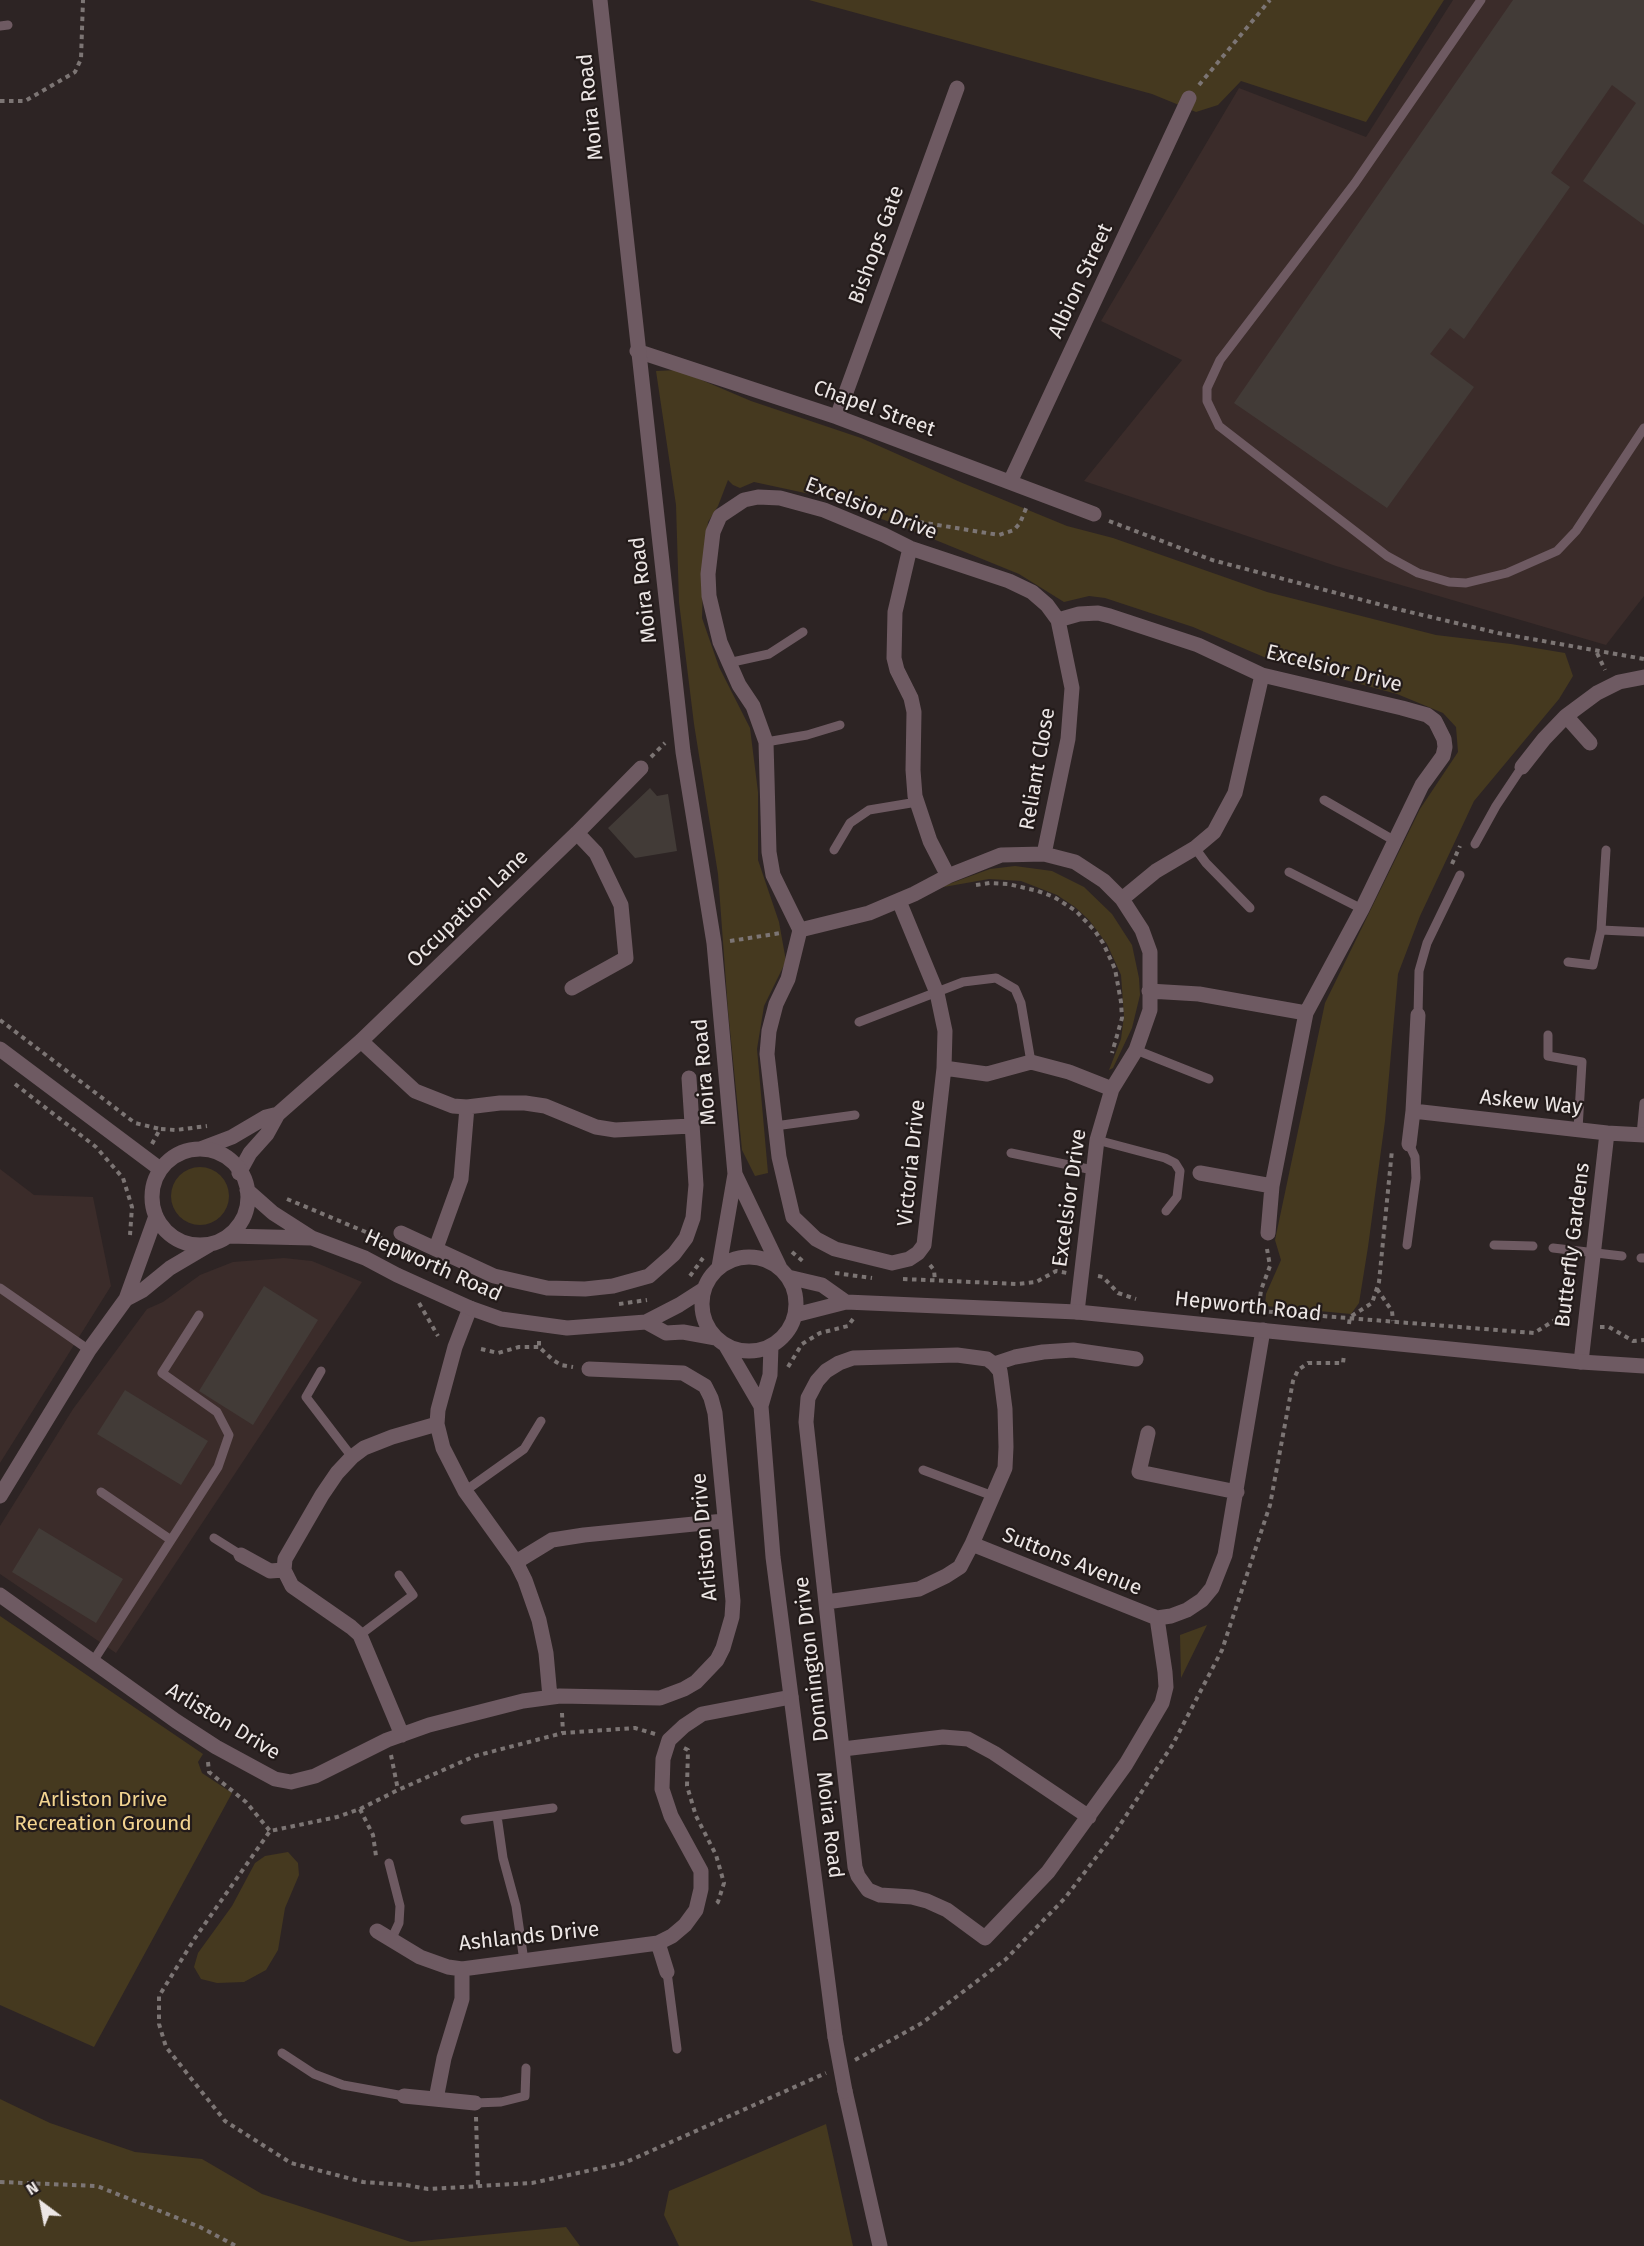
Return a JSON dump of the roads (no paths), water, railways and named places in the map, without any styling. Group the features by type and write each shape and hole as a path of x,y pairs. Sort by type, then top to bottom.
{"street":[{"name":"Moira Road","path":"600,0 680,728 714,943 735,1174 720,1267"},
{"name":"Bishops Gate","path":"837,417 957,88"},
{"name":"Albion Street","path":"1010,482 1189,98"},
{"name":"Chapel Street","path":"638,351 837,417 1093,514"},
{"name":"Excelsior Drive","path":"1077,1312 1096,1140 1112,1089 1136,1050 1150,1010 1150,952 1142,930 1122,898 1104,881 1075,862 1044,854 1001,855 948,876 899,901 869,913 800,930 773,874 769,852 766,742 753,706 728,663 708,596 713,532 720,516 744,500 758,497 780,498 824,510 910,548 1009,581 1047,605 1058,620 1080,614 1098,613 1110,616 1189,642 1262,675 1402,708 1427,715 1435,721 1445,747 1443,756 1422,785 1362,909 1306,1013 1272,1186 1268,1233"},
{"path":"910,548 895,612 894,658 897,670 911,698 914,712 913,770 917,802 930,842 948,876"},
{"name":"Reliant Close","path":"1044,854 1068,739 1072,688 1058,620"},
{"path":"1122,898 1156,871 1195,848 1214,832 1235,793 1262,675"},
{"path":"1522,767 1544,738 1566,716 1596,693 1619,682 1644,677"},
{"path":"1566,716 1590,743"},
{"name":"Occupation Lane","path":"278,1114 361,1041 577,833 641,768"},
{"path":"572,988 626,958 621,905 596,853 577,833"},
{"name":"Victoria Drive","path":"800,930 788,979 776,1004 769,1031 767,1054 785,1189 793,1217 816,1239 836,1249 892,1263 909,1259 924,1245 944,1068 945,1031 937,993 899,901"},
{"path":"1149,991 1199,994 1306,1013"},
{"path":"1409,1144 1418,1015"},
{"path":"361,1041 415,1091 445,1104 467,1107 500,1103 545,1106 596,1126 615,1130 691,1126"},
{"path":"0,1049 160,1169"},
{"path":"944,1068 987,1074 1031,1062 1069,1072 1112,1089"},
{"path":"396,1238 436,1248 494,1276 547,1288 565,1290 603,1287 649,1276 674,1254 686,1238 693,1218 696,1185 689,1078"},
{"path":"436,1248 461,1179 467,1107"},
{"name":"Askew Way","path":"1413,1111 1642,1135"},
{"path":"209,1245 187,1244 163,1227 152,1203 154,1181 160,1169 181,1152 203,1148 232,1137 266,1117 278,1114"},
{"path":"239,1173 250,1153 267,1134 278,1114"},
{"name":"Butterfly Gardens","path":"1581,1362 1607,1133"},
{"path":"126,1299 142,1290 170,1268 228,1236 243,1220 248,1202 247,1190 239,1173 217,1152 203,1148"},
{"path":"1200,1173 1272,1186"},
{"name":"Moira Road","path":"735,1174 784,1273"},
{"name":"Hepworth Road","path":"247,1190 273,1213 312,1238 365,1258 470,1308 501,1319 567,1328 646,1322 704,1289"},
{"path":"0,1496 89,1350 126,1299 156,1216"},
{"name":"Hepworth Road","path":"228,1236 312,1238"},
{"path":"743,1257 756,1257 769,1261 784,1273 794,1289 795,1315 782,1338 771,1346 756,1351 741,1351 721,1342 708,1327 704,1317 704,1289 710,1277 720,1267 743,1257"},
{"path":"784,1273 822,1285 846,1302"},
{"name":"Hepworth Road","path":"795,1315 846,1302 1077,1312 1581,1362 1644,1366"},
{"path":"470,1308 455,1347 438,1410 437,1424 443,1448 465,1491 516,1562 525,1580 539,1620 546,1653 550,1696"},
{"name":"Hepworth Road","path":"646,1322 666,1333 683,1332 721,1342"},
{"path":"1157,1618 1187,1610 1202,1600 1212,1588 1225,1555 1237,1492 1259,1330"},
{"name":"Moira Road","path":"721,1342 761,1406"},
{"name":"Moira Road","path":"771,1346 771,1375 761,1406 772,1557 835,2037 880,2246"},
{"path":"826,1602 919,1589 960,1567 1005,1468 1006,1447 1001,1378 1000,1371 994,1364 1015,1357 1043,1352 1073,1350 1137,1359"},
{"name":"Donnington Drive","path":"994,1364 987,1359 957,1355 853,1358 833,1367 817,1381 808,1398 806,1422 855,1867 861,1884 880,1895 927,1900 947,1910 985,1938 1048,1872 1126,1764 1162,1703 1166,1687 1157,1618"},
{"name":"Arliston Drive","path":"0,1595 92,1663 216,1747 275,1779 291,1782 315,1776 387,1740 488,1710 550,1696 660,1698 684,1689 708,1671 723,1648 732,1617 733,1601 715,1413 711,1398 705,1386 683,1373 589,1369"},
{"path":"402,1735 360,1635 292,1586 284,1570 285,1559 337,1473 352,1457 364,1448 392,1437 437,1424"},
{"path":"1148,1433 1139,1472 1237,1492"},
{"path":"516,1562 552,1540 724,1521"},
{"name":"Suttons Avenue","path":"972,1544 1157,1618"},
{"path":"241,1555 270,1571 284,1570"},
{"name":"Ashlands Drive","path":"377,1931 420,1956 448,1967 462,1969 658,1943 672,1936 685,1925 696,1910 701,1889 701,1871 671,1816 662,1789 663,1759 669,1740 702,1714 791,1697"},
{"path":"843,1749 943,1737 968,1739 994,1753 1089,1817"},
{"path":"658,1943 667,1972"},
{"path":"436,2099 444,2058 462,1999 462,1969"},
{"path":"404,2096 475,2103"}],"lane":[{"path":"1481,0 1355,183 1220,360 1208,388 1207,401 1219,426 1387,556 1418,573 1449,582 1466,583 1507,573 1557,551 1576,531 1644,428"},
{"path":"728,663 769,654 803,632"},
{"path":"766,742 807,735 840,725"},
{"path":"1475,844 1496,806 1522,767"},
{"path":"1324,800 1395,841"},
{"path":"834,850 850,823 869,810 917,802"},
{"path":"1195,848 1206,863 1250,908"},
{"path":"1568,962 1593,965 1601,930 1606,850"},
{"path":"1289,872 1362,909"},
{"path":"1418,1015 1419,971 1426,943 1460,875"},
{"path":"1601,930 1644,932"},
{"path":"859,1022 963,982 996,978 1015,989 1021,1003 1031,1062"},
{"path":"1548,1035 1548,1056 1582,1062 1578,1129"},
{"path":"1136,1050 1209,1079"},
{"path":"1642,1135 1644,1103"},
{"path":"775,1126 855,1115"},
{"path":"1096,1140 1175,1163 1180,1170 1177,1197 1166,1211"},
{"path":"1407,1245 1416,1178 1415,1157 1409,1144"},
{"path":"1011,1153 1093,1170"},
{"path":"1494,1245 1533,1246"},
{"path":"1553,1248 1622,1256"},
{"path":"0,1288 89,1350"},
{"path":"92,1663 219,1467 229,1435 217,1412 162,1373 199,1316"},
{"path":"321,1371 306,1397 352,1457"},
{"path":"465,1491 524,1449 541,1421"},
{"path":"923,1470 993,1496"},
{"path":"101,1492 171,1540"},
{"path":"213,1538 241,1555"},
{"path":"360,1635 413,1595 399,1575"},
{"path":"465,1820 553,1808"},
{"path":"497,1816 503,1858 516,1906 524,1961"},
{"path":"389,1863 400,1906 399,1923 391,1940"},
{"path":"667,1972 677,2049"},
{"path":"282,2053 314,2073 343,2085 404,2096"},
{"path":"475,2103 501,2102 525,2096 526,2068"}],"park label":[{"name":"Arliston Drive Recreation Ground","path":"103,1812"}]}
